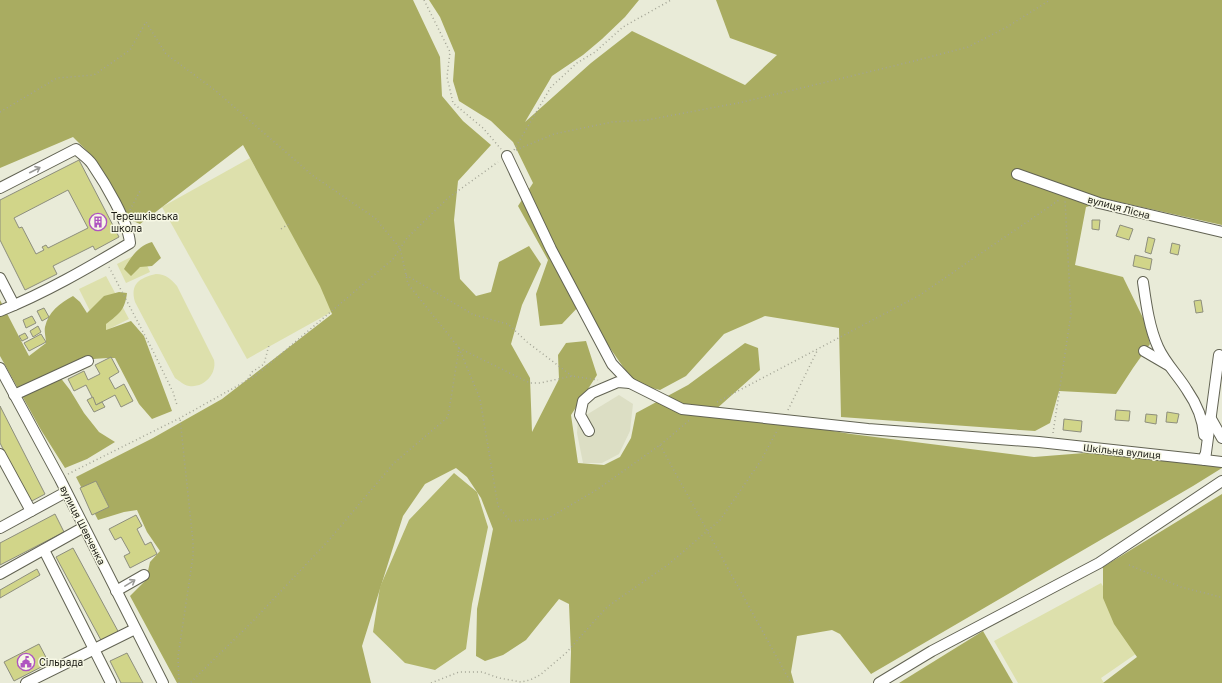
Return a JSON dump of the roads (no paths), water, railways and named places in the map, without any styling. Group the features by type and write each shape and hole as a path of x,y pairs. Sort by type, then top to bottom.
{"street":[{"path":"0,188 76,149 91,163 111,196 129,233 130,243 63,281 14,306 0,311"},
{"path":"511,153 550,249 612,364 630,383"},
{"name":"вулиця Лісна","path":"1017,174 1100,203 1222,232"},
{"path":"0,278 14,306"},
{"path":"1143,282 1147,311 1158,347 1188,390 1203,423 1206,445 1204,460"},
{"path":"1144,351 1177,370 1222,438"},
{"path":"1204,460 1220,355"},
{"path":"14,395 88,361"},
{"name":"вулиця Шевченка","path":"0,368 60,479 163,683"},
{"path":"589,431 580,415 583,401 592,393 618,382 630,383"},
{"name":"Шкільна вулиця","path":"630,383 682,409 868,429 1052,443 1222,462"},
{"path":"0,454 31,511"},
{"path":"879,683 932,651 1099,563 1222,481"},
{"path":"0,528 66,492"},
{"path":"0,574 84,527"},
{"path":"44,550 111,683"},
{"path":"116,591 144,575"},
{"path":"26,683 135,629"}],"place":[{"name":"Терешківська школа","path":"98,222"},
{"name":"Сільрада","path":"26,662"}]}
